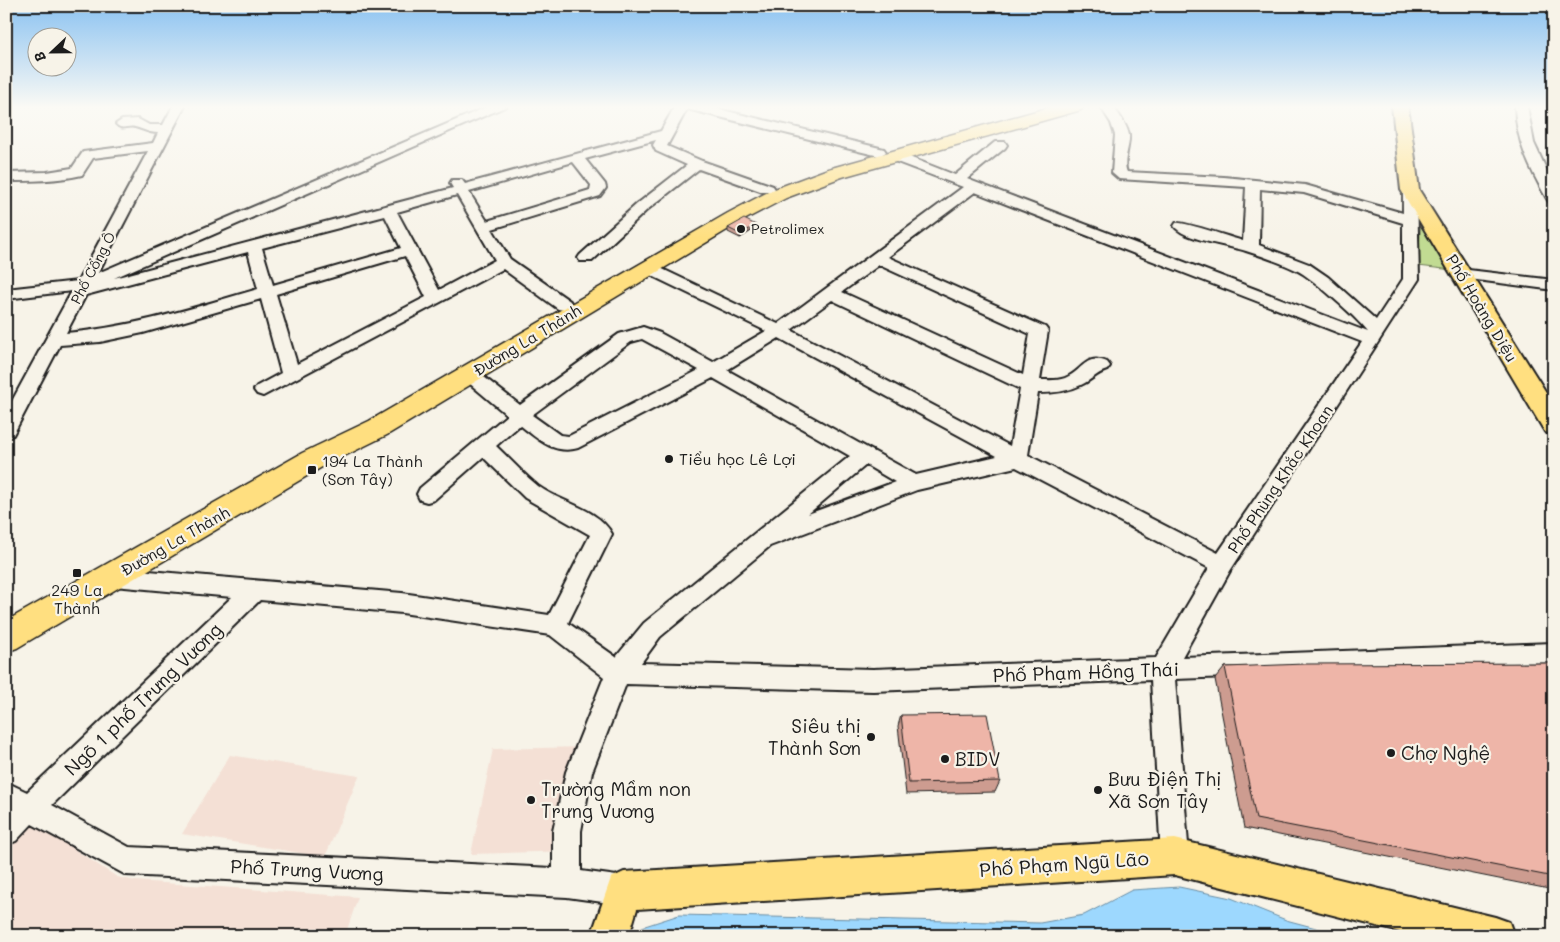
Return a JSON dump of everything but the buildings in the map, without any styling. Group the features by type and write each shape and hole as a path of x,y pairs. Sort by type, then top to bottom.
{"highway":[{"name":"Đường La Thành","path":"6,638 114,577 312,460 378,428 736,217 779,194 901,150"},
{"name":"Đường La Thành","path":"6,622 768,189 826,168 903,150"}],"main road":[{"name":"Phố Hoàng Diệu","path":"1405,150 1415,215 1460,274 1554,426"},
{"name":"Phố Phạm Ngũ Lão","path":"624,891 1175,857 1495,936"},
{"path":"610,936 624,891"}],"street":[{"path":"6,177 47,176 78,172 88,155 127,150"},
{"name":"Phố Cổng Ô","path":"6,430 156,150"},
{"path":"82,289 400,150"},
{"path":"6,294 82,289 389,210 459,186 601,150"},
{"path":"665,150 697,164 768,189"},
{"path":"872,150 974,186 1375,336"},
{"path":"957,180 994,150"},
{"path":"1120,150 1119,173 1124,176 1295,188 1415,215"},
{"path":"1529,150 1534,165 1554,199"},
{"path":"484,228 595,193 599,188 598,184 576,157"},
{"path":"586,258 642,207 697,164"},
{"path":"1286,171 1295,188"},
{"path":"1253,184 1251,244 1253,248"},
{"path":"459,186 504,262 564,305"},
{"path":"469,374 520,416 556,442 571,443 713,370 779,331 974,186"},
{"path":"389,210 435,299"},
{"name":"Phố Phùng Khắc Khoan","path":"1162,670 1222,565 1375,336 1410,279 1415,215"},
{"path":"1181,226 1194,232 1253,248 1303,267 1316,275 1375,336"},
{"path":"254,246 291,375"},
{"path":"55,340 100,336 143,328 409,250"},
{"path":"877,258 1039,331 1018,459"},
{"path":"262,390 504,262"},
{"path":"648,268 779,331 1018,459 1222,565"},
{"path":"1460,274 1554,285"},
{"path":"831,293 1030,386 1061,387 1075,382 1096,364 1101,366"},
{"path":"428,494 520,416 625,338 643,333 654,337 914,484"},
{"path":"484,446 532,492 568,511 597,529 601,534 555,626"},
{"path":"567,883 567,831 579,772 618,673 652,630 865,455"},
{"path":"761,540 914,484 1018,459"},
{"path":"114,577 402,603 555,626 618,673"},
{"name":"Ngõ 1 phố Trưng Vương","path":"6,831 255,590"},
{"name":"Phố Phạm Hồng Thái","path":"618,673 873,680 1554,654"},
{"path":"1162,670 1175,857"},
{"name":"Phố Trưng Vương","path":"6,795 126,861 567,883 624,891"}],"shaded area":[{"name":"Trường Mầm non Trưng Vương","path":"586,747 572,851 471,854 493,749"},
{"path":"230,755 359,776 325,857 182,834"},
{"path":"26,818 117,877 136,881 358,897 345,936 6,936 6,837"}],"green space":[{"path":"1421,217 1453,270 1418,266"}],"water":[{"path":"1179,887 1231,898 1286,920 1346,936 636,936 642,927 679,915 1040,923 1084,915 1132,890"}],"place":[{"name":"Petrolimex","path":"741,229"},
{"name":"Tiểu học Lê Lợi","path":"669,459"},
{"name":"194 La Thành (Sơn Tây)","path":"312,470"},
{"name":"249 La Thành","path":"77,573"},
{"name":"Siêu thị Thành Sơn","path":"871,737"},
{"name":"Chợ Nghệ","path":"1391,753"},
{"name":"BIDV","path":"945,759"},
{"name":"Bưu Điện Thị Xã Sơn Tây","path":"1098,790"},
{"name":"Trường Mầm non Trưng Vương","path":"531,800"}]}
